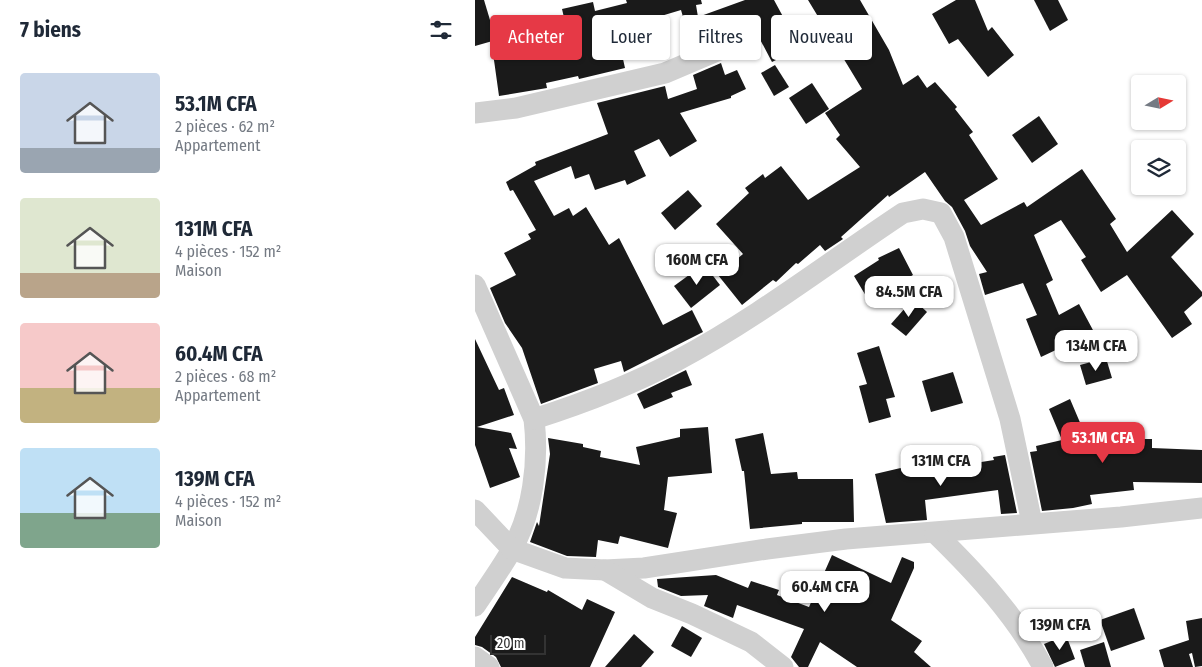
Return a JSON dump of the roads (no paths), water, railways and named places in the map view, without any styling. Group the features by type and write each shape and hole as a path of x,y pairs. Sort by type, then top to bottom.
{"street":[{"path":"475,113 516,108 665,73 696,60"},
{"path":"534,419 603,396 678,360 790,290 903,213 923,209 941,214 953,237 1010,419 1033,523"},
{"path":"475,285 534,419 537,441 535,472 524,517 512,549 475,606"},
{"path":"475,510 512,549 565,568 605,570 644,568 838,540 1121,517 1202,508"},
{"path":"935,533 986,587 1028,639 1043,667"},
{"path":"605,570 652,598 692,614 751,642 783,667"},
{"path":"475,657 489,667"}]}
